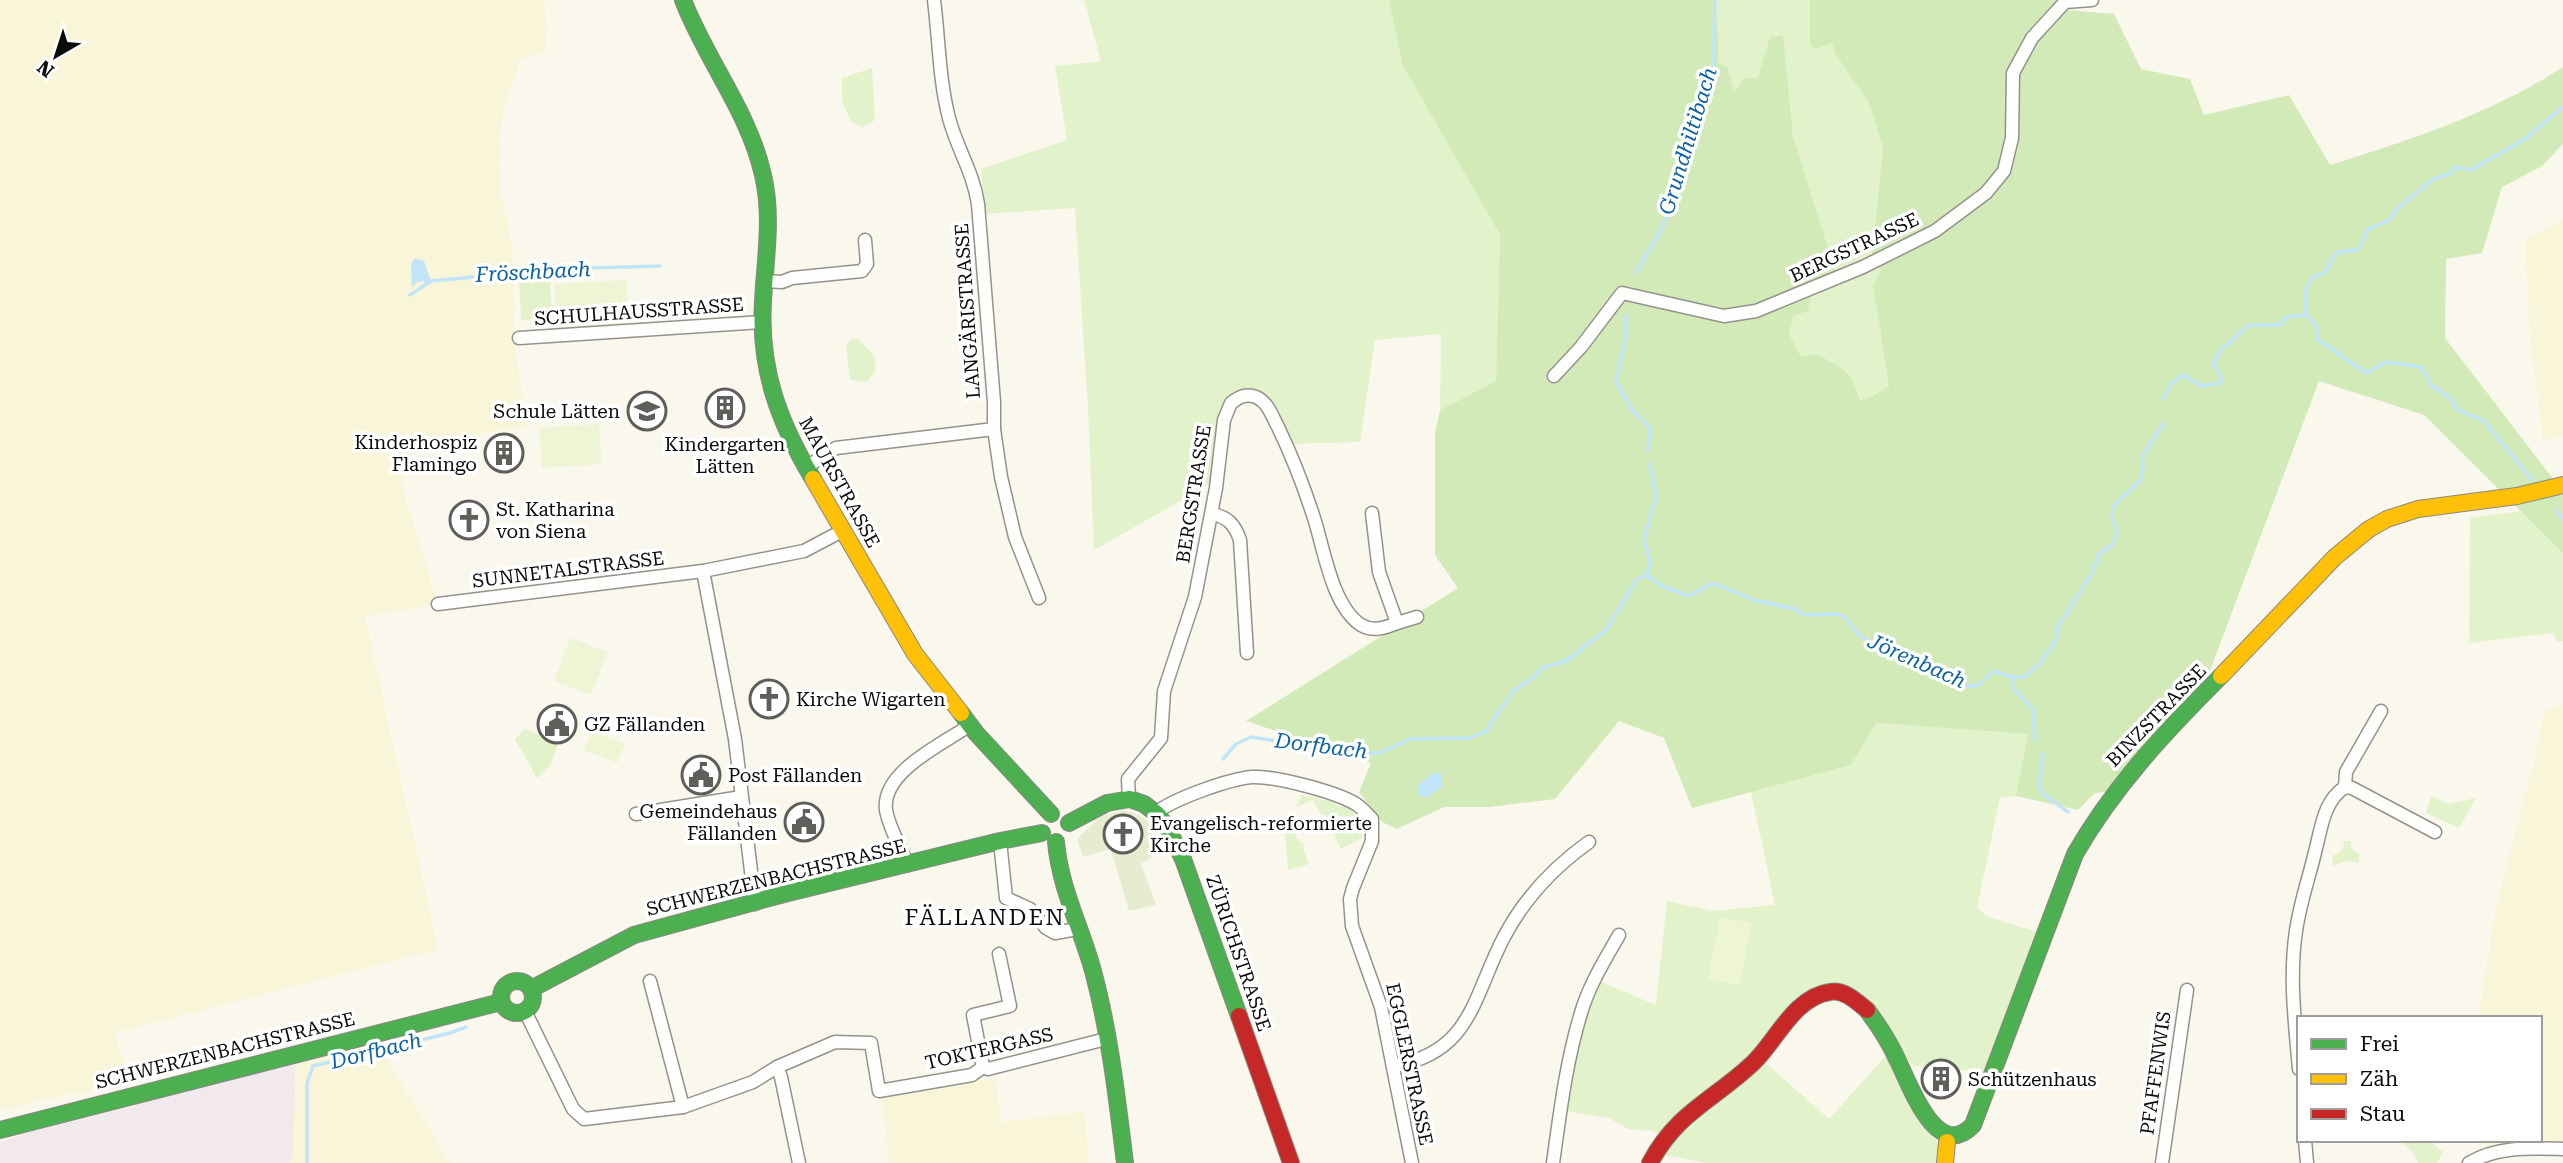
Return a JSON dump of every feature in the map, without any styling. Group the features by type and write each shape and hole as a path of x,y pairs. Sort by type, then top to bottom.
{"main road":[{"name":"MAURSTRASSE","path":"683,0 702,46 750,135 764,175 769,217 762,322 767,374 776,408 805,468 906,642 970,725 1051,814"},
{"name":"BINZSTRASSE","path":"1947,1142 1960,1140 1970,1130 2075,854 2096,815 2130,772 2325,568 2363,534 2390,518 2419,508 2516,496 2563,485"},
{"path":"1069,823 1114,800 1129,799 1157,812"},
{"name":"ZÜRICHSTRASSE","path":"1157,812 1168,827 1191,878 1291,1163"},
{"path":"1051,814 1062,815 1069,823 1069,835 1064,840 1048,840 1042,833 1042,824 1051,814"},
{"name":"SCHWERZENBACHSTRASSE","path":"0,1130 480,1009 501,1002 502,990 512,982 522,982 531,989 634,935 784,894 1042,833"},
{"path":"1056,842 1059,875 1097,985 1125,1163"},
{"path":"501,1002 508,1011 525,1011 532,1004 531,989"},
{"path":"1650,1163 1663,1137 1677,1122 1752,1064 1807,1002 1831,990 1840,990 1851,995 1870,1012 1883,1033 1925,1123 1934,1135 1947,1142 1945,1163"}],"street":[{"name":"LANGÄRISTRASSE","path":"934,0 947,109 972,174 978,204 994,429 1010,519 1039,598"},
{"path":"2071,1 2092,0"},
{"name":"BERGSTRASSE","path":"1555,376 1622,293 1724,316 1756,311 1863,267 1945,224 1986,193 2004,171 2012,138 2013,73 2032,38 2071,1"},
{"path":"765,281 782,282 792,278 862,271 867,264 865,240"},
{"name":"SCHULHAUSSTRASSE","path":"519,338 762,322"},
{"name":"BERGSTRASSE","path":"1129,799 1128,779 1161,738 1164,691 1195,597 1212,514 1226,410 1238,397 1255,397 1268,408 1286,444 1313,516 1336,590 1349,615 1363,626 1377,630 1397,623"},
{"path":"805,468 836,448 994,429"},
{"path":"1372,513 1378,572 1397,623 1417,617"},
{"path":"1212,514 1228,519 1237,529 1240,540 1247,653"},
{"name":"SUNNETALSTRASSE","path":"438,604 703,571 804,551 842,531"},
{"path":"703,571 735,739 755,904"},
{"path":"2345,787 2346,772 2381,711"},
{"path":"908,865 886,808 890,790 914,762 970,725"},
{"name":"EGGLERSTRASSE","path":"1157,812 1168,804 1240,779 1254,777 1295,784 1359,805 1372,819 1372,841 1353,888 1350,912 1356,940 1381,1007 1412,1163"},
{"path":"2297,1048 2292,995 2296,930 2318,835 2334,794 2345,787 2352,788 2435,832"},
{"path":"636,814 741,797"},
{"path":"1000,841 1006,898 1030,909 1046,928 1055,933 1077,929"},
{"path":"1393,1066 1423,1059 1437,1051 1461,1030 1504,936 1522,908 1558,866 1589,842"},
{"path":"1553,1163 1564,1089 1581,1012 1594,979 1619,935"},
{"path":"983,1067 973,1015 1010,1006 999,954"},
{"path":"650,981 683,1107"},
{"name":"PFAFFENWIS","path":"2162,1163 2186,989"},
{"path":"525,1011 573,1109 584,1119 683,1107 753,1082 777,1068 799,1163"},
{"name":"TOKTERGASS","path":"777,1068 835,1042 871,1043 879,1091 972,1075 983,1067 988,1069 1106,1039"},
{"path":"2305,1142 2307,1163"},
{"path":"2469,1163 2493,1152 2563,1149"}],"shaded area":[{"path":"0,0 545,0 546,52 521,59 505,103 499,141 500,189 513,249 514,341 527,426 415,444 401,484 438,604 365,617 438,949 115,1033 129,1084 0,1110"},
{"path":"2563,219 2563,437 2543,440 2530,340 2525,239"},
{"path":"2563,705 2563,1149 2493,1152 2484,1142 2542,1142 2542,1016 2478,1016 2496,909 2545,709"},
{"path":"373,1037 450,1163 290,1163 293,1151 296,1058"},
{"path":"296,1058 293,1151 290,1163 0,1163 0,1142 33,1131 133,1107 144,1101"},
{"path":"996,1078 1001,1122 1084,1112 1089,1163 889,1163 882,1096"}],"green space":[{"path":"1084,0 1389,0 1402,64 1500,235 1496,381 1440,410 1441,334 1375,340 1360,442 1286,444 1268,408 1246,395 1229,414 1219,479 1094,550 1075,208 985,214 981,169 1067,140 1055,66 1101,61"},
{"path":"1389,0 1715,0 1718,63 1727,67 1734,93 1745,78 1758,78 1770,37 1783,35 1793,136 1835,270 1813,283 1808,311 1793,316 1789,334 1801,357 1817,354 1845,371 1860,400 1889,386 1873,286 1881,270 1872,253 1883,148 1869,103 1835,54 1832,43 1815,49 1810,45 1810,0 2057,0 2068,10 2114,14 2141,69 2190,79 2204,115 2289,95 2330,165 2480,112 2563,67 2563,144 2542,166 2502,187 2482,253 2446,259 2445,338 2563,492 2563,553 2424,415 2319,381 2199,700 2114,791 2095,793 2078,810 2016,796 2028,734 1876,723 1851,765 1692,808 1664,738 1619,721 1555,799 1489,807 1444,807 1397,829 1382,822 1359,792 1371,763 1246,721 1458,588 1435,555 1435,432 1440,410 1496,381 1500,235 1402,64"},
{"path":"1715,0 1810,0 1810,45 1832,43 1835,54 1869,103 1883,148 1872,253 1881,271 1873,286 1889,386 1872,396 1859,400 1845,371 1817,354 1801,357 1788,334 1793,316 1813,283 1835,270 1793,136 1783,35 1770,38 1758,79 1734,94 1718,64"},
{"path":"872,68 875,120 862,127 851,122 842,101 842,78"},
{"path":"550,277 552,318 521,320 519,278"},
{"path":"627,280 629,327 557,331 554,284"},
{"path":"852,339 858,339 874,356 876,370 867,382 850,380 846,346"},
{"path":"599,424 602,464 542,468 539,428"},
{"path":"2521,511 2563,553 2563,641 2557,642 2553,633 2469,643 2470,518"},
{"path":"570,638 608,652 591,695 554,681"},
{"path":"1876,723 2029,734 2016,796 2000,798 1977,908 1988,917 2044,934 1985,1072 1913,1066 1870,1012 1831,990 1759,1057 1829,1119 1891,1050 1947,1163 1706,1163 1654,1153 1663,1138 1653,1131 1628,1129 1609,1118 1560,1110 1594,979 1656,1005 1667,901 1713,911 1775,905 1751,792 1851,765"},
{"path":"525,729 559,741 550,766 537,778 515,739"},
{"path":"592,731 625,744 617,763 584,750"},
{"path":"1302,795 1333,802 1339,807 1346,805 1359,819 1362,838 1341,849 1325,814 1321,815 1313,800 1296,807"},
{"path":"2431,796 2448,804 2476,798 2459,828 2426,813"},
{"path":"1123,810 1138,815 1149,823 1166,847 1141,864 1156,905 1129,911 1111,849 1083,857 1077,839 1100,817"},
{"path":"1293,828 1297,839 1305,845 1303,847 1309,864 1288,870 1285,831"},
{"path":"2344,841 2351,841 2351,849 2359,854 2359,863 2348,861 2332,866 2333,856 2343,849"},
{"path":"1720,917 1752,923 1739,985 1708,979"},
{"path":"2431,1142 2443,1152 2437,1163 2418,1163 2413,1152 2403,1144"}],"water":[{"path":"415,258 424,261 431,281 425,285 424,281 417,282 412,287 411,264"},
{"path":"1440,772 1443,786 1426,798 1417,794 1418,785 1432,774"}],"waterway":[{"name":"Grundhiltibach","path":"1635,274 1662,228 1713,70 1715,0"},
{"name":"Jörenbach","path":"2163,399 2171,384 2182,375 2202,386 2220,383 2222,379 2213,363 2221,350 2249,325 2279,325 2287,317 2306,315 2305,292 2312,278 2324,273 2337,252 2358,250 2368,229 2390,220 2396,210 2433,179 2450,174 2456,167 2471,170 2525,139 2563,107"},
{"name":"Fröschbach","path":"410,295 431,281 491,273 512,275 588,268 660,266"},
{"name":"Grundhiltibach","path":"1626,315 1626,333 1616,382 1633,411 1650,428 1648,451"},
{"path":"2306,315 2317,327 2317,339 2366,373 2386,362 2421,367 2431,385 2450,398 2458,410 2484,421 2532,480"},
{"name":"Jörenbach","path":"1647,575 1662,586 1689,596 1713,583 1754,600 1794,609 1804,615 1837,614 1845,617 1864,638 1925,660 1965,687 1978,685 1994,671 2012,677 2024,677 2039,664 2056,641 2058,627 2093,571 2099,554 2114,543 2117,531 2112,519 2113,506 2142,479 2143,455 2163,424"},
{"name":"Grundhiltibach","path":"1647,575 1650,561 1644,539 1656,497 1650,464"},
{"path":"2556,510 2563,519"},
{"name":"Dorfbach","path":"1223,759 1236,744 1251,737 1363,754 1382,752 1410,739 1470,738 1486,731 1513,691 1534,677 1543,667 1566,661 1606,630 1637,579 1647,575"},
{"path":"2012,677 2013,688 2033,709 2035,740"},
{"path":"2043,753 2039,786 2044,795 2068,812"},
{"name":"Dorfbach","path":"307,1163 307,1083 313,1066 466,1027"}],"traffic: fast":[{"path":"683,0 703,44 738,108 763,175 768,207 763,302 764,350 781,416 813,479"},
{"path":"1867,1010 1880,1028 1926,1116 1937,1128 1948,1134 1960,1134 1973,1125 2075,854 2107,805 2142,760 2221,676"},
{"path":"961,713 976,733 1051,814"},
{"path":"1069,823 1107,803 1130,799 1144,804 1157,814 1167,827 1183,859 1239,1016"},
{"path":"531,989 634,935 784,894 1042,833"},
{"path":"1056,842 1062,875 1099,995 1125,1163"},
{"path":"517,981 528,986 533,997 528,1008 517,1013 506,1008 501,997 506,986 517,981"},
{"path":"0,1130 501,1002"}],"traffic: slow":[{"path":"813,479 915,654 961,713"},
{"path":"2221,676 2335,557 2369,529 2387,519 2418,509 2517,496 2563,485"},
{"path":"1945,1163 1947,1142"}],"traffic: jam":[{"path":"1650,1163 1672,1131 1753,1063 1806,1002 1830,992 1840,992 1867,1010"},
{"path":"1239,1016 1291,1163"}],"place":[{"name":"Kindergarten Lätten","path":"725,408"},
{"name":"Schule Lätten","path":"647,411"},
{"name":"Kinderhospiz Flamingo","path":"504,453"},
{"name":"St. Katharina von Siena","path":"469,520"},
{"name":"Kirche Wigarten","path":"769,699"},
{"name":"GZ Fällanden","path":"557,724"},
{"name":"Post Fällanden","path":"701,775"},
{"name":"Gemeindehaus Fällanden","path":"804,822"},
{"name":"Evangelisch-reformierte Kirche","path":"1123,834"},
{"name":"Schützenhaus","path":"1941,1079"}],"district":[{"name":"FÄLLANDEN","path":"985,917"}]}
